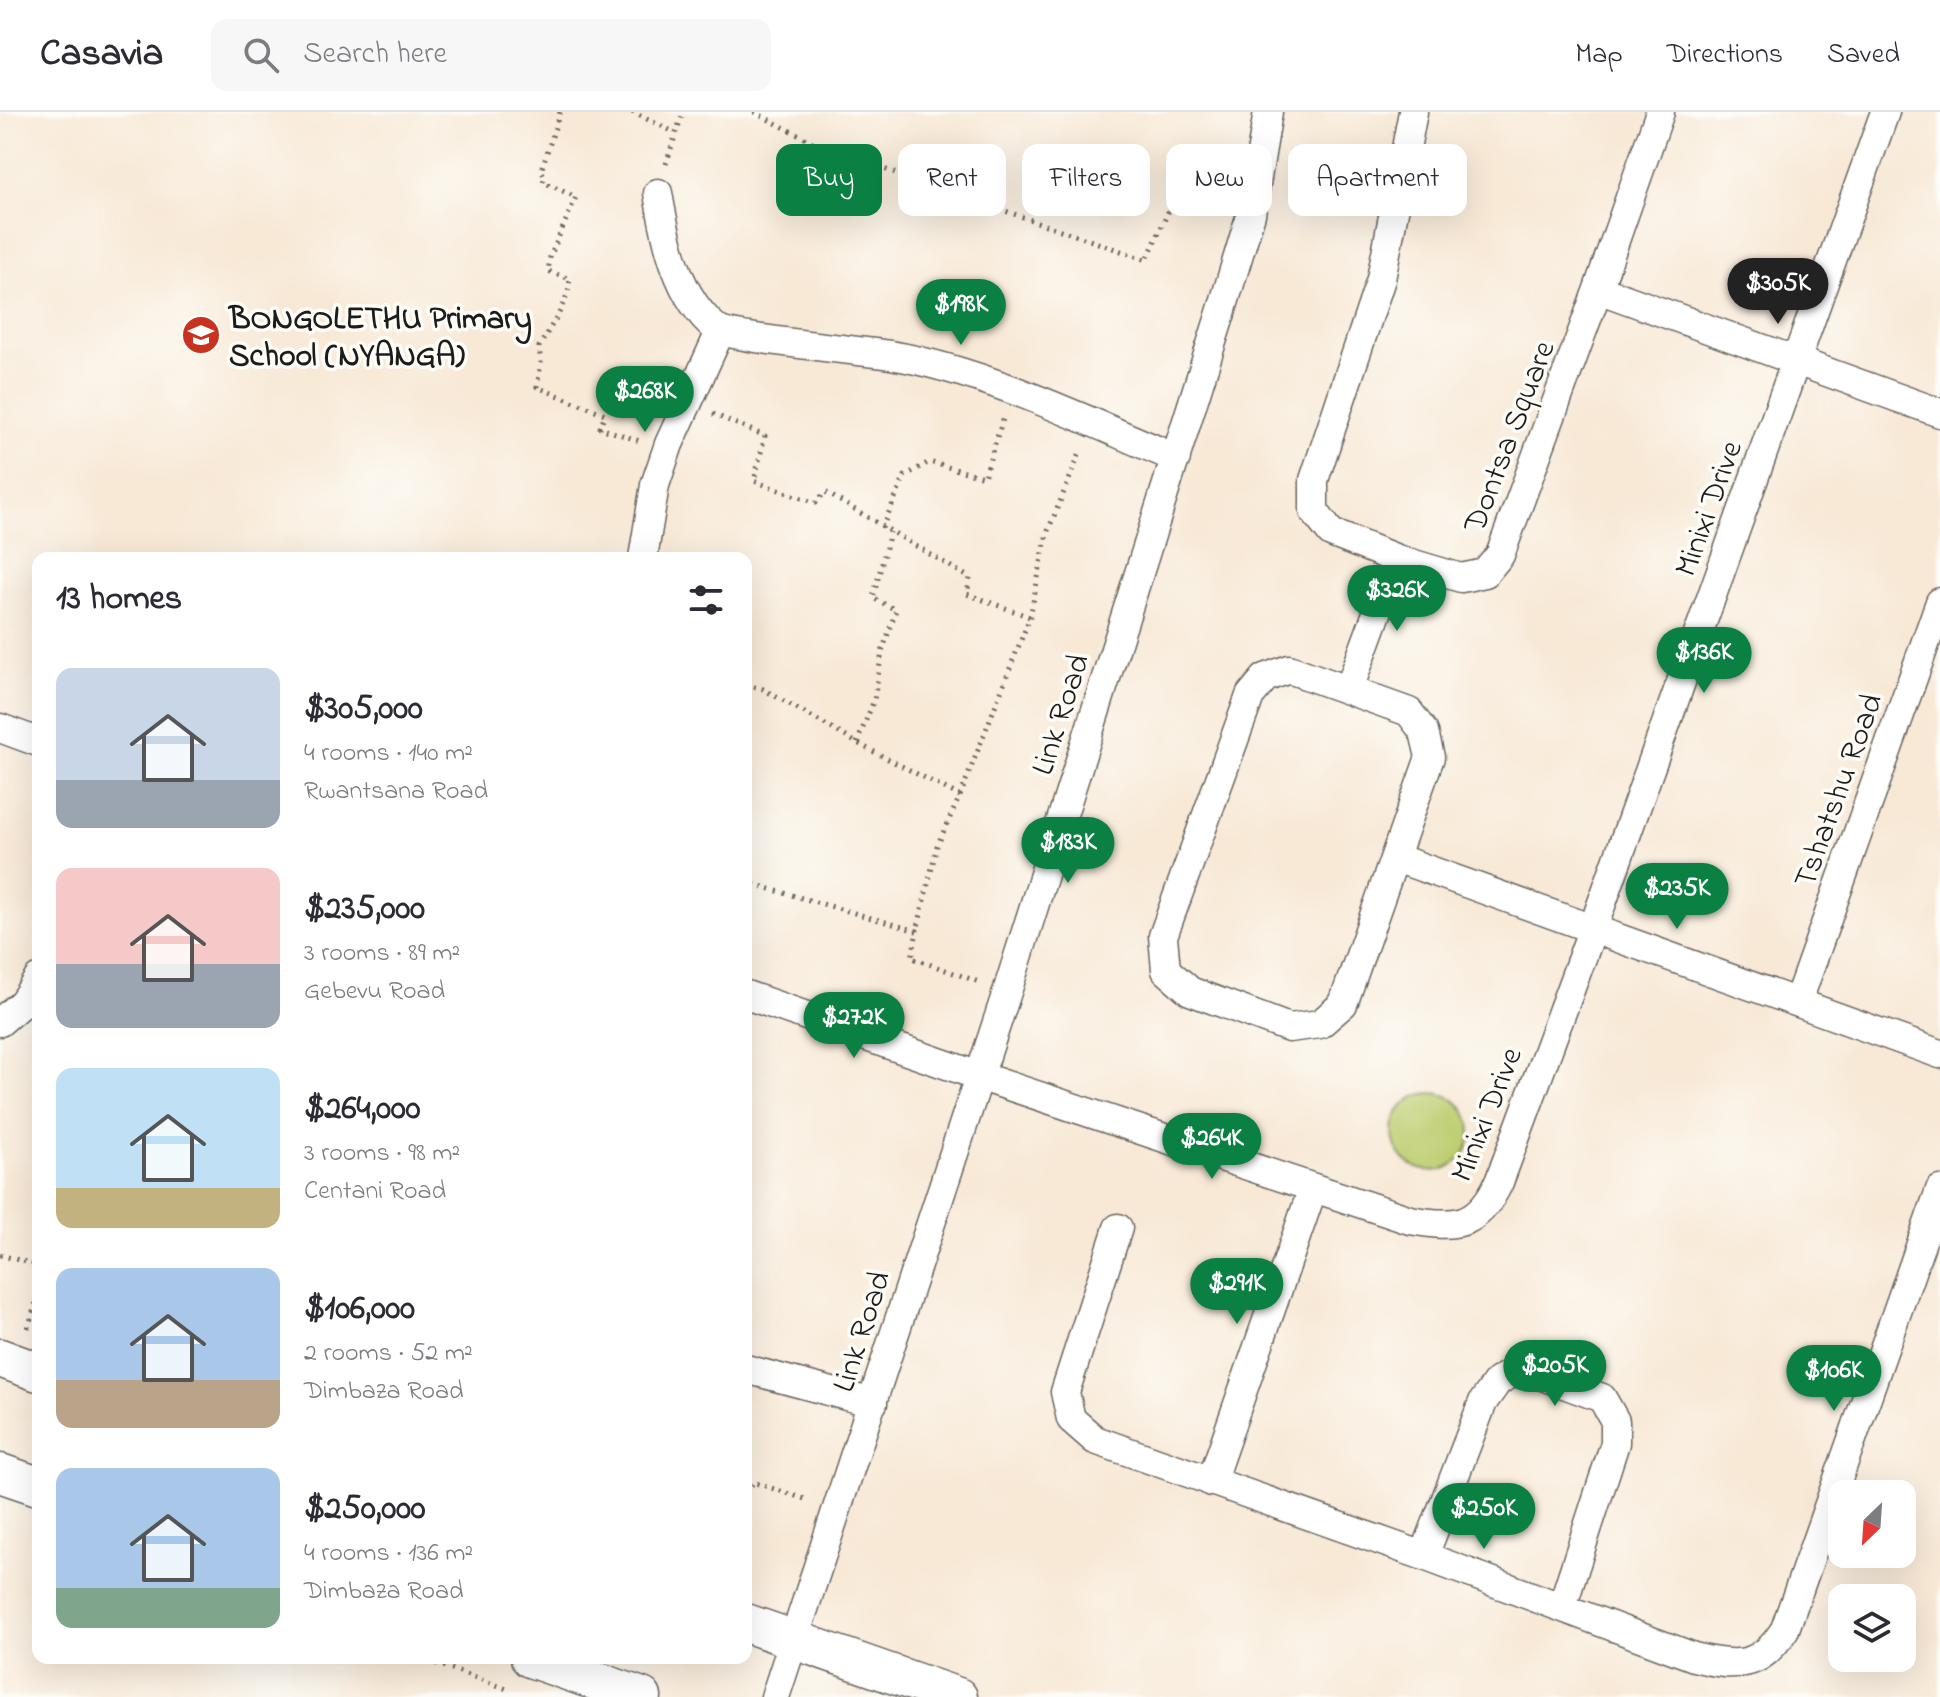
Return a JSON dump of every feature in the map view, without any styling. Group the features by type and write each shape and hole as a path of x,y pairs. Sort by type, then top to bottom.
{"main road":[{"path":"0,1358 32,1370"},
{"path":"0,1473 32,1484"},
{"path":"752,1625 958,1697"},
{"path":"523,1675 642,1697"}],"street":[{"name":"Link Road","path":"1263,144 1268,112"},
{"name":"Dontsa Square","path":"1413,112 1381,279 1314,480 1314,511 1331,533 1397,559 1461,578 1485,573 1500,555 1660,112"},
{"name":"Minixi Drive","path":"1313,1188 1410,1220 1455,1225 1477,1214 1490,1200 1593,928 1885,112"},
{"path":"658,193 663,225 685,288 693,305 720,332 906,358 1012,391 1176,458"},
{"name":"Link Road","path":"775,1697 1007,992 1250,216"},
{"path":"1598,289 1940,413"},
{"path":"644,552 655,485 669,444 720,332"},
{"path":"1349,689 1397,559"},
{"name":"Tshatshu Road","path":"1798,1001 1940,602"},
{"path":"1289,669 1349,689 1409,712 1424,732 1430,757 1396,858 1343,1004 1320,1024 1289,1028 1190,991 1166,970 1163,936 1250,696 1265,678 1289,669"},
{"path":"0,728 32,740"},
{"path":"1396,858 1940,1054"},
{"path":"0,1022 23,1002 32,988"},
{"path":"752,997 1313,1188 1211,1482"},
{"path":"1118,1228 1065,1392 1071,1419 1095,1440 1716,1663 1739,1664 1756,1659 1773,1648 1785,1629 1940,1190"},
{"path":"1424,1556 1483,1402 1498,1381 1521,1368 1602,1398 1615,1421 1615,1443 1562,1607"},
{"path":"752,1371 873,1403"}],"path":[{"path":"560,112 541,171 545,176 543,182 576,197 550,257 548,271 570,279 563,303 539,347 541,363 537,387 605,414 600,428 651,444 669,444"},
{"path":"632,112 674,132"},
{"path":"658,193 674,132 683,112"},
{"path":"754,112 826,149 1147,260 1166,216"},
{"path":"882,528 905,476 929,462 984,477 1012,391"},
{"path":"687,403 765,436 754,481 816,503 825,492 970,578 967,594 1030,617"},
{"path":"1007,992 912,958 937,846 960,796 1030,617 1047,533 1093,423"},
{"path":"857,743 874,700 882,652 896,610 873,598 890,532"},
{"path":"752,686 763,689 857,743 960,796"},
{"path":"752,884 917,931"},
{"path":"0,1255 32,1263"},
{"path":"28,1328 32,1315"},
{"path":"752,1484 838,1511"},
{"path":"457,1664 523,1675"}],"green space":[{"path":"1424,1093 1440,1093 1454,1099 1465,1110 1471,1132 1465,1154 1454,1165 1440,1171 1424,1171 1410,1165 1399,1154 1393,1140 1393,1124 1399,1110 1410,1099"}],"place":[{"name":"BONGOLETHU Primary School (NYANGA)","path":"201,335"}]}
